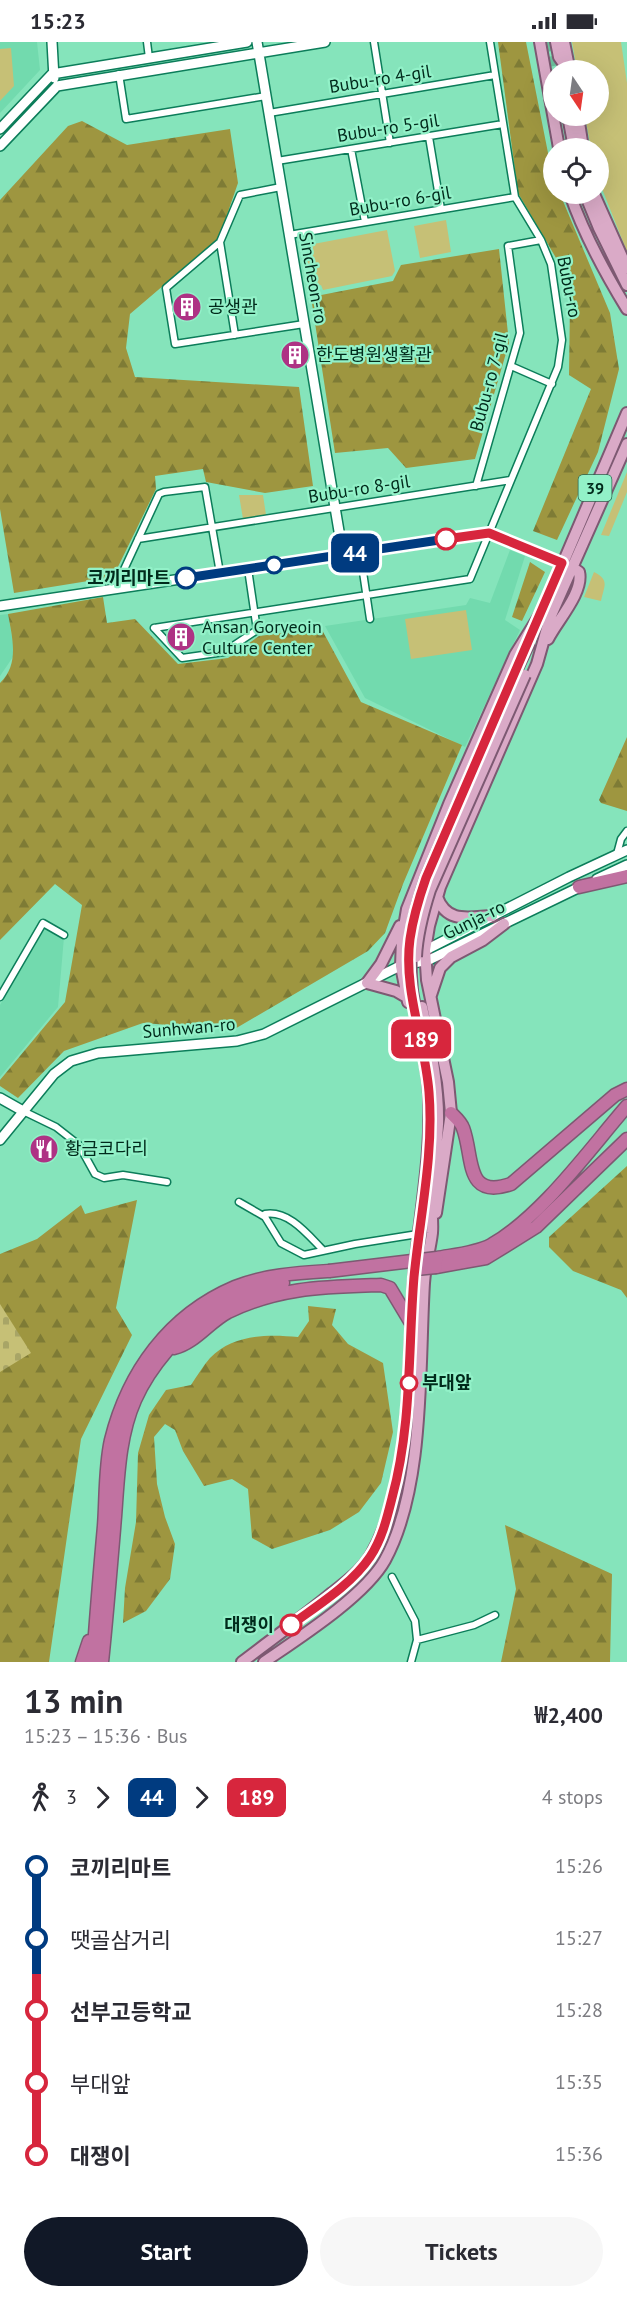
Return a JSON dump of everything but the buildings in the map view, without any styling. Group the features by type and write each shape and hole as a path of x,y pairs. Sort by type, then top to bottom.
{"highway":[{"path":"579,887 627,876"},
{"path":"451,1113 462,1126 474,1177 482,1186 495,1190 510,1184 615,1095 627,1089"},
{"path":"437,1263 489,1246 518,1226 552,1193 627,1107"},
{"path":"93,1662 111,1442 128,1391 145,1359 182,1320 208,1300 237,1287 263,1279 328,1275 486,1258 536,1227 627,1139"},
{"path":"102,1662 119,1466 135,1400 154,1369 170,1349 212,1310 239,1296 286,1282 328,1275"},
{"path":"170,1349 183,1346 223,1315 267,1296 287,1291 381,1285 390,1288 411,1323"},
{"path":"82,1662 89,1645 99,1584"},
{"path":"108,1600 112,1662"}],"main road":[{"path":"52,42 52,74 57,86"},
{"path":"0,129 52,74 247,42"},
{"name":"Sincheon-ro","path":"257,42 343,555"},
{"path":"0,146 57,86 118,74 325,42"},
{"path":"540,42 557,138"},
{"path":"556,42 561,60"},
{"path":"564,42 567,60"},
{"path":"574,204 605,273 627,309"},
{"path":"580,204 627,309"},
{"path":"589,204 627,285"},
{"path":"598,204 627,268"},
{"name":"39","path":"242,1662 349,1579 370,1557 384,1528 397,1480 408,1416 411,1323 418,1234 428,1196 437,1142 437,1098 432,1058 412,993 416,970 413,941 430,890 567,566 627,412"},
{"name":"39","path":"567,566 627,444"},
{"path":"0,606 489,533 579,572 581,578 576,593 550,635 537,664 437,897 429,926 426,955 430,997 448,1082 451,1113 441,1189 432,1231"},
{"path":"537,664 547,612"},
{"path":"412,993 367,983 381,964 408,907 449,804 515,655 547,612"},
{"name":"Gunja-ro","path":"426,955 447,938 622,852"},
{"name":"Gunja-ro","path":"401,966 426,955 452,949 627,865"},
{"path":"437,897 443,910 451,915 467,918 492,916"},
{"path":"408,907 402,939 401,966 412,993"},
{"path":"405,921 407,932 416,936 426,932 429,926"},
{"path":"430,997 436,977 451,957 483,940 504,924"},
{"path":"447,938 444,946 452,949"},
{"name":"Sunhwan-ro","path":"0,1140 54,1074 71,1061 98,1053 237,1041 264,1034 401,966"},
{"path":"420,1220 417,1202 424,1110 410,989 416,986 426,989 430,997"},
{"path":"0,1098 23,1112"},
{"name":"39","path":"264,1662 373,1579 397,1534 409,1485 416,1437 424,1280 432,1231 428,1196"}],"street":[{"path":"147,42 149,58"},
{"path":"374,42 390,143"},
{"name":"Bubu-ro","path":"366,595 470,579 558,367 562,340 551,264 541,240 515,197 490,42"},
{"path":"118,74 126,119 266,96"},
{"name":"Bubu-ro 4-gil","path":"269,113 495,75"},
{"name":"Bubu-ro 5-gil","path":"277,161 504,124"},
{"path":"429,136 441,209"},
{"path":"351,149 365,222"},
{"path":"281,188 240,195 220,242 166,288 175,344 304,324"},
{"name":"Bubu-ro 6-gil","path":"289,235 515,197"},
{"name":"Bubu-ro 7-gil","path":"476,486 520,333 508,246 541,240"},
{"path":"220,242 236,334"},
{"path":"511,366 552,384"},
{"name":"Bubu-ro 8-gil","path":"138,538 511,480"},
{"path":"115,589 159,494 205,487 220,573"},
{"path":"360,552 370,620"},
{"path":"248,569 255,612 257,630 224,652 182,658 154,628 255,612 366,595"},
{"path":"622,852 621,839 627,831"},
{"path":"0,997 43,923 64,935"},
{"path":"23,1112 56,1127 79,1145 95,1174 104,1178 123,1175 167,1182"},
{"path":"239,1202 265,1217 281,1243 304,1256 323,1250 418,1234"},
{"path":"265,1214 273,1213 291,1221 305,1230 323,1250"},
{"path":"392,1577 415,1621 417,1640 411,1662"},
{"path":"417,1640 474,1625 495,1616"}],"shaded area":[{"path":"0,42 37,42 40,70 0,113"},
{"path":"510,550 525,556 505,620 520,630 465,747 365,698 325,626 466,605 470,598 490,603"},
{"path":"8,614 15,654 0,676 0,615"},
{"path":"45,928 64,937 58,1007 0,1077 0,1005"}],"green space":[{"path":"498,42 526,42 545,138 543,138 543,204 564,204 610,313 619,369 598,452 557,540 533,531 591,389 569,375 570,303 559,263 518,193"},
{"path":"572,42 621,42 627,83 627,252 608,204 609,138 589,138 587,126 609,126 609,60 575,60"},
{"path":"11,48 14,86 0,101 0,49"},
{"path":"82,121 127,145 230,129 238,183 219,238 130,314 126,348 135,377 299,387 313,486 265,493 206,482 203,469 155,476 156,489 113,577 14,593 0,509 0,200 68,126"},
{"path":"446,220 451,252 420,258 414,226"},
{"path":"387,230 395,271 392,276 323,290 321,285 311,287 303,246"},
{"path":"499,249 509,343 475,459 406,468 388,448 335,453 311,297 393,281 401,265"},
{"path":"627,472 627,492 609,536 601,535"},
{"path":"239,495 263,495 266,515 243,519"},
{"path":"530,562 545,572 522,621 512,617"},
{"path":"594,572 602,578 605,584 601,601 584,597"},
{"path":"103,597 107,623 135,619 178,664 228,658 259,636 321,628 361,702 462,745 403,884 385,933 368,951 233,1030 143,1023 64,1051 18,1098 0,1086 0,1080 65,1002 82,905 55,884 0,940 0,683 6,676 12,659 8,614"},
{"path":"466,610 472,650 411,659 405,619"},
{"path":"627,737 627,811 601,803 599,800"},
{"path":"627,1166 627,1298 621,1290 573,1271 549,1247 549,1237"},
{"path":"137,1200 116,1308 132,1335 81,1439 49,1662 0,1662 0,1254 37,1239 81,1205 85,1214"},
{"path":"0,1304 31,1353 0,1372"},
{"path":"308,1306 336,1309 332,1325 348,1344 383,1363 393,1432 381,1483 359,1512 330,1530 272,1549 252,1538 248,1489 232,1479 204,1486 183,1451 175,1430 165,1424 154,1437 157,1484 165,1517 175,1544 170,1579 146,1611 123,1623 125,1588 136,1522 138,1453 149,1415 166,1390 191,1385 210,1358 229,1344 251,1337 298,1337 309,1321"},
{"path":"505,1525 612,1574 610,1662 501,1662 516,1589"}],"tunnel":[{"path":"546,42 550,60"}],"bus line":[{"name":"189","path":"291,1625 349,1579 370,1557 384,1528 397,1480 408,1416 409,1348 414,1278 430,1125 425,1057 412,991 410,940 416,907 426,878 562,563 489,533 446,539"},
{"name":"44","path":"186,578 446,539"}],"place":[{"name":"공생관","path":"187,307"},
{"name":"한도병원생활관","path":"295,355"},
{"name":"코끼리마트","path":"186,578"},
{"name":"Ansan Goryeoin Culture Center","path":"181,637"},
{"name":"황금코다리","path":"44,1149"},
{"name":"부대앞","path":"409,1383"},
{"name":"대쟁이","path":"291,1625"}]}
